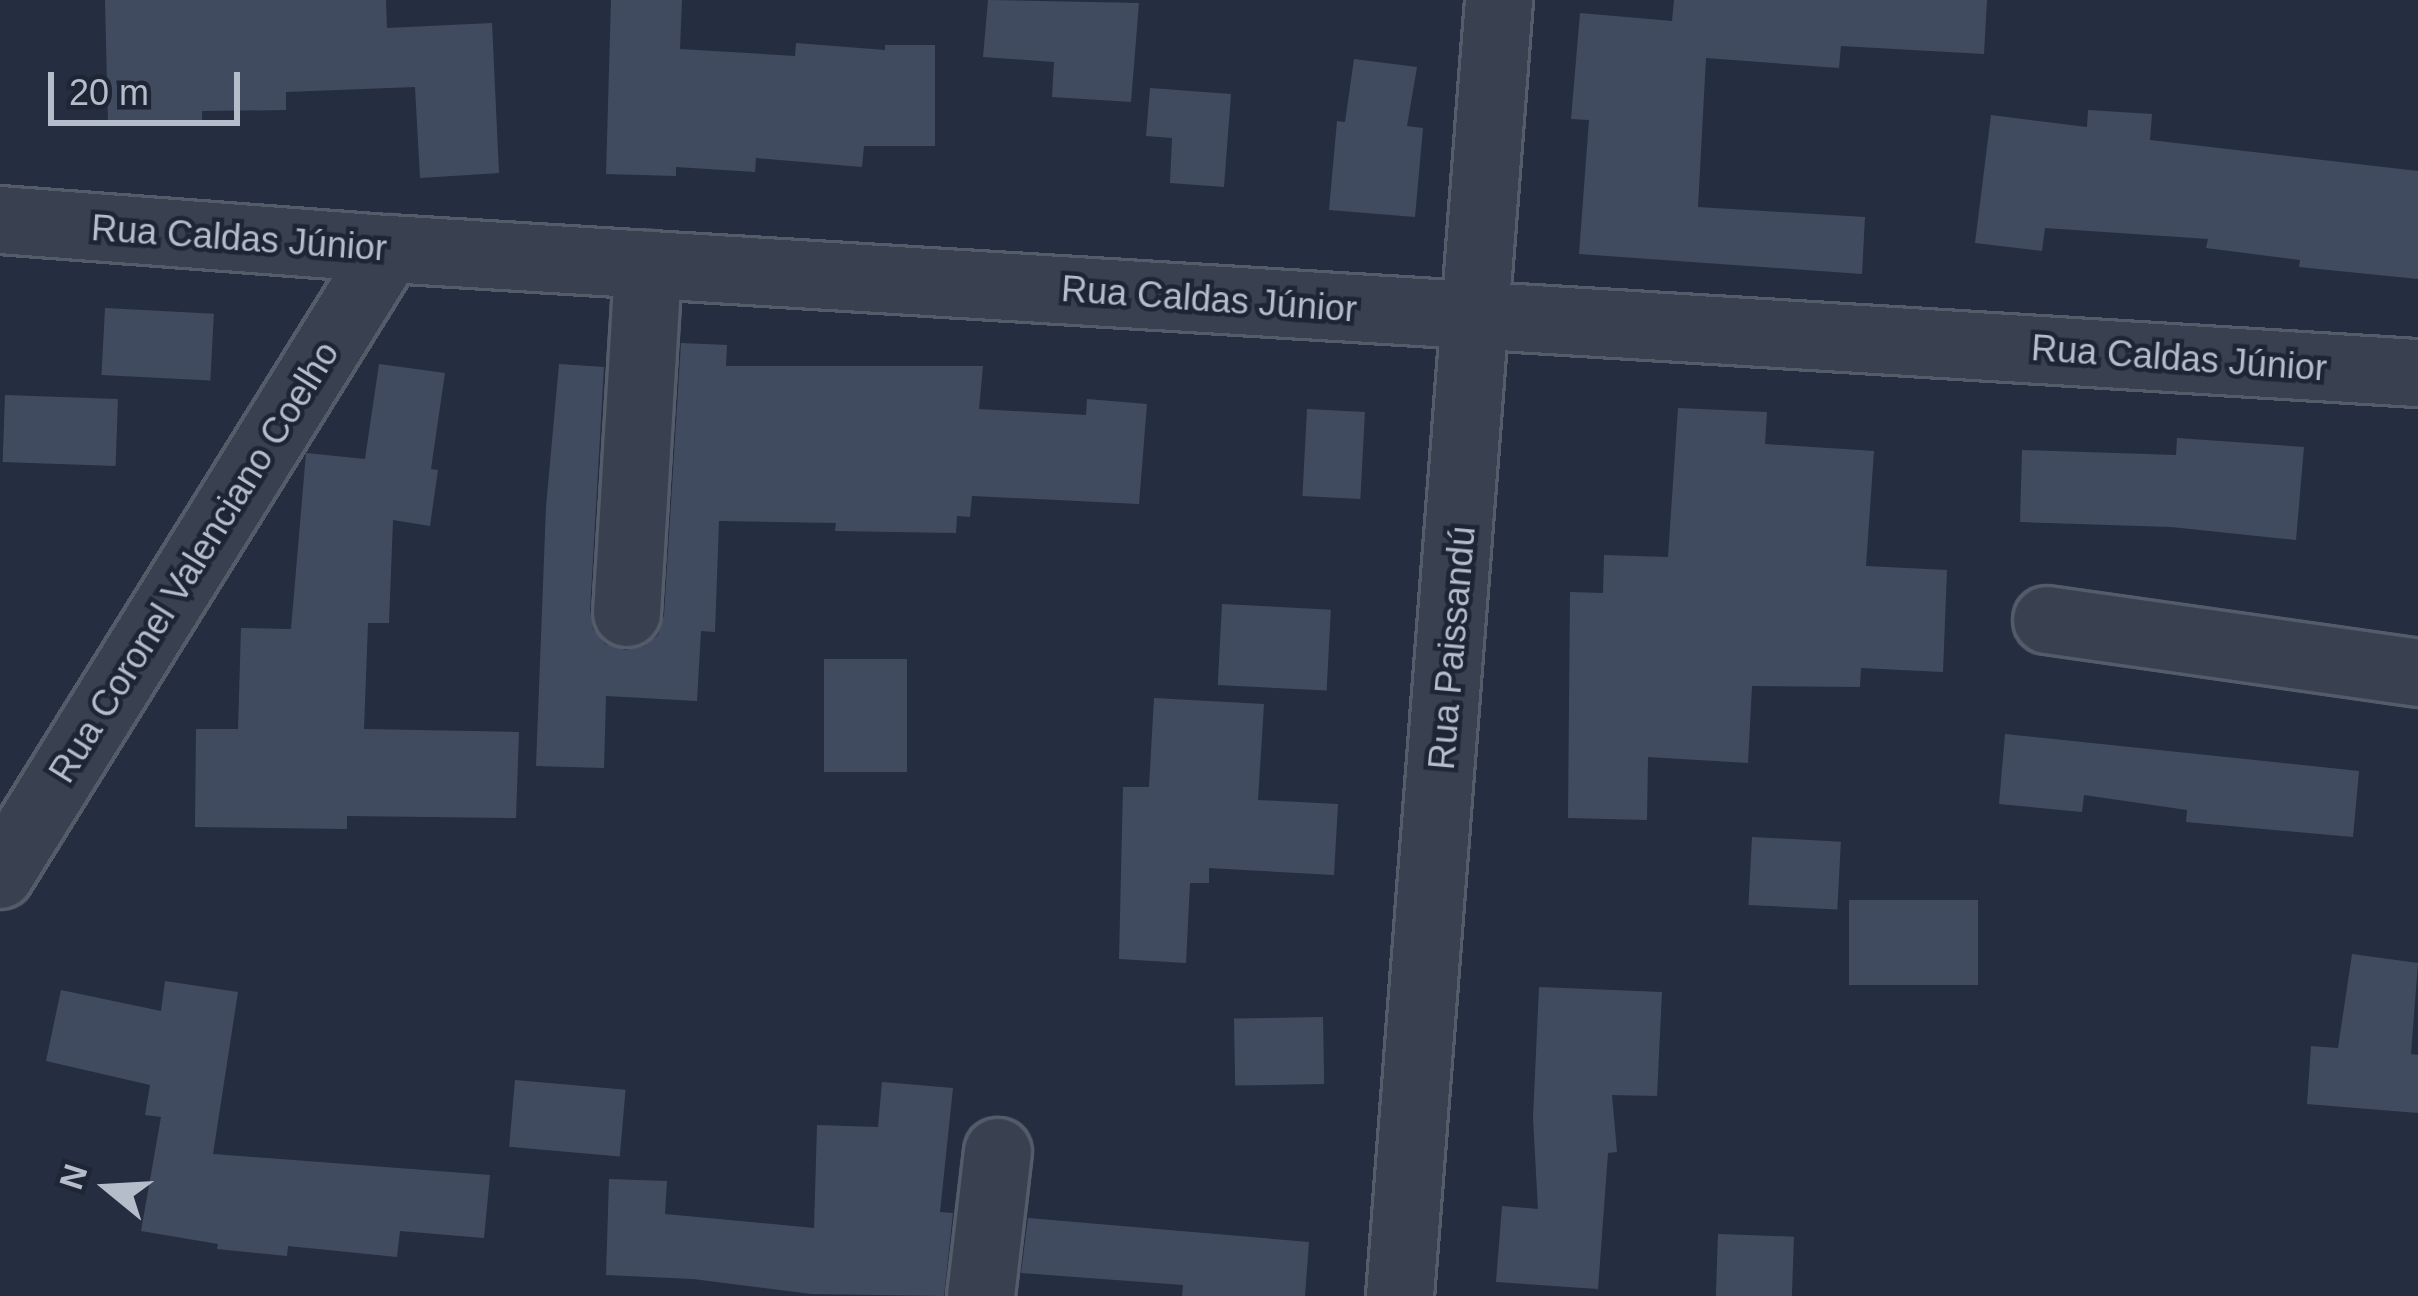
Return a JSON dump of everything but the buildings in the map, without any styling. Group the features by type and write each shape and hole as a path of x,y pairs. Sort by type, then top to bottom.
{"street":[{"name":"Rua Paissandú","path":"1400,1296 1499,0"},
{"name":"Rua Caldas Júnior","path":"0,220 389,249 2418,373"},
{"name":"Rua Coronel Valenciano Coelho","path":"0,875 389,249"},
{"path":"627,613 648,265"},
{"path":"2047,620 2418,673"},
{"path":"981,1296 998,1152"}]}
